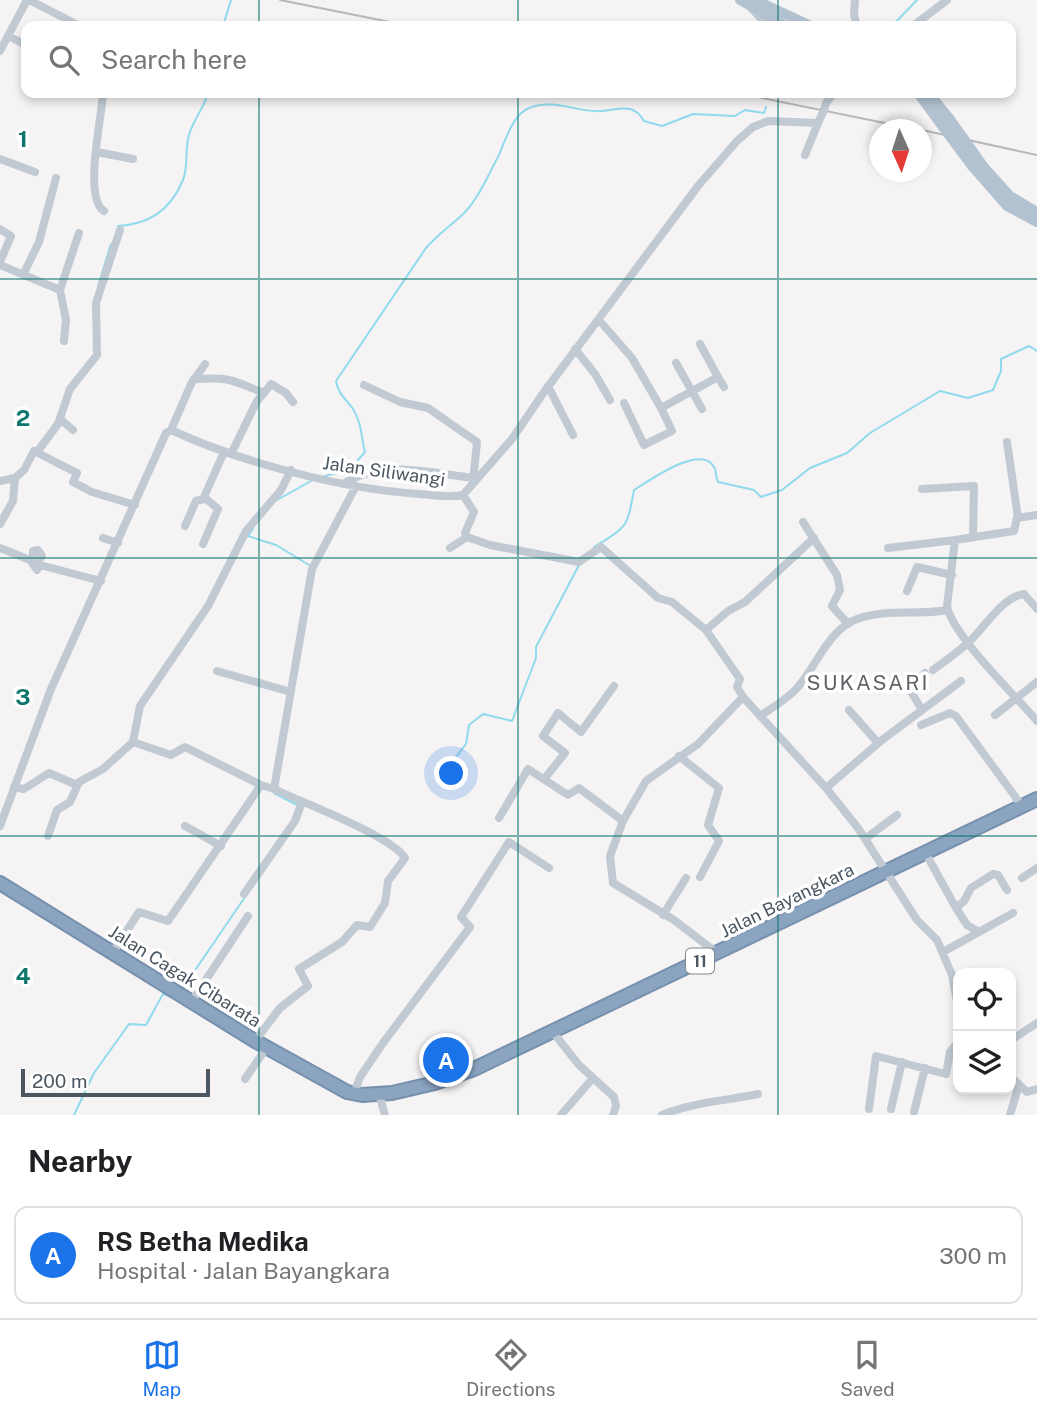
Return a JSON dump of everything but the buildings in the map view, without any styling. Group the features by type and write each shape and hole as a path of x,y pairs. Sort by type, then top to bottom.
{"highway":[{"name":"Jalan Bayangkara","path":"354,1094 379,1094 417,1088 456,1076 1037,799"},
{"name":"Jalan Cagak Cibarata","path":"0,884 261,1044 354,1094"}],"main road":[{"path":"747,2 778,21"},
{"path":"747,2 798,21"},
{"path":"923,98 945,120"},
{"path":"932,98 1007,206 1037,222"},
{"path":"977,166 1010,196 1037,212"}],"street":[{"path":"0,51 28,0 70,21"},
{"path":"855,0 856,21"},
{"path":"920,21 947,0"},
{"path":"747,2 764,21"},
{"path":"8,36 21,42"},
{"path":"102,98 92,184 96,205 104,211"},
{"path":"805,155 831,98"},
{"name":"Jalan Siliwangi","path":"171,430 227,453 343,484 406,494 463,495 512,439 548,386 698,186 737,141 753,127 768,121 818,123"},
{"path":"97,152 133,159"},
{"path":"0,159 35,172"},
{"path":"23,275 39,242 56,178"},
{"path":"0,229 11,236 0,264 60,290"},
{"path":"0,481 15,478 24,470 61,419 70,389 97,355 96,303 120,230"},
{"path":"64,341 66,320 60,290 79,233"},
{"path":"600,320 632,358 672,430 644,445 624,403"},
{"path":"700,344 724,387"},
{"path":"576,349 610,400"},
{"path":"676,363 702,409"},
{"path":"0,826 51,689 159,447 171,430 194,379 205,364"},
{"path":"194,379 228,377 252,385 264,393"},
{"path":"661,408 718,377"},
{"path":"185,527 196,501 204,499 257,401 271,384 286,393 293,402"},
{"path":"343,484 359,474 384,469 473,481 477,442 428,408 400,402 364,385"},
{"path":"548,386 573,435"},
{"path":"61,419 71,429"},
{"path":"888,548 1014,531 1018,518 1007,442"},
{"path":"36,451 76,473 73,482 81,488 135,505"},
{"path":"48,836 57,810 70,802 77,785 85,777 103,769 133,743 140,706 208,606 246,531 281,490 292,470"},
{"path":"0,524 13,501 15,478"},
{"path":"274,789 313,567 356,486"},
{"path":"922,489 974,486 973,537"},
{"path":"463,495 474,512 465,533 467,537"},
{"path":"203,544 218,510 204,499"},
{"path":"1018,518 1037,515"},
{"path":"803,522 839,580 841,590 832,606 848,624"},
{"path":"450,548 467,537"},
{"path":"467,537 490,545 579,562 601,547 658,598 672,602 706,630 740,679 737,687 743,697 826,788 865,839 943,952 953,988"},
{"path":"103,538 118,543"},
{"path":"706,630 728,611 746,602 814,538"},
{"path":"955,540 947,610 968,643 1037,721"},
{"path":"0,548 63,574 101,581"},
{"path":"34,560 37,570"},
{"path":"907,591 918,567 952,575"},
{"path":"922,710 911,690 929,671 968,643 1002,607 1020,594 1024,594 1037,609"},
{"path":"760,716 792,694 832,638 848,624 874,615 896,612 924,615 947,610"},
{"path":"217,671 291,692"},
{"path":"826,788 878,743 961,681"},
{"path":"995,715 1037,682"},
{"path":"545,778 565,753 543,736 558,713 581,732 614,686"},
{"path":"717,953 611,881 610,856 623,821 646,781 698,744 743,697"},
{"path":"849,710 878,743"},
{"path":"921,725 950,713 956,716 1022,806"},
{"path":"133,743 171,755 185,747 261,785 380,838 399,849 405,858 393,873 385,903 370,927 357,925 342,942 299,969 308,986 280,1008 245,1079"},
{"path":"678,756 719,788 708,825 719,841 700,877"},
{"path":"499,818 526,770 545,778 568,795 579,789 623,821"},
{"path":"14,787 23,789 47,774 77,785"},
{"path":"113,952 139,912 167,921 261,785"},
{"path":"244,894 293,824 302,802"},
{"path":"865,839 897,815"},
{"path":"185,826 221,846"},
{"path":"354,1094 360,1077 383,1043 470,927 461,917 509,842 549,868"},
{"path":"925,852 967,925 979,932"},
{"path":"1022,878 1037,868"},
{"path":"956,908 964,901 971,888 993,874 999,875 1007,890"},
{"path":"663,915 686,877"},
{"path":"943,952 1013,914"},
{"path":"192,1001 247,916"},
{"path":"1016,1037 1037,1023"},
{"path":"552,1031 593,1078 614,1097 616,1106 613,1115"},
{"path":"869,1109 876,1056 946,1074 953,1048"},
{"path":"891,1109 902,1062"},
{"path":"914,1112 925,1068"},
{"path":"561,1115 593,1078"},
{"path":"1010,1115 1017,1089 1027,1092 1037,1089"},
{"path":"379,1094 385,1115"},
{"path":"662,1115 694,1104 723,1102 758,1094"}],"waterway":[{"path":"225,21 231,0"},
{"path":"897,21 917,0"},
{"path":"118,226 149,219 172,200 185,174 190,132 206,98"},
{"path":"325,476 349,470 365,452 358,420 340,393 336,381 426,248 472,203 518,116 538,105 593,111 626,108 636,112 644,121 662,126 693,114 735,116 745,110 764,113 766,107"},
{"path":"98,286 111,244"},
{"path":"594,547 614,535 624,525 630,512 634,490 675,466 698,459 707,461 715,469 718,482 754,490 761,497 782,490 810,468 847,453 870,433 940,391 968,398 993,390 1001,371 1001,359 1029,346 1037,351"},
{"path":"277,500 311,481"},
{"path":"253,529 248,536 276,545 309,565"},
{"path":"458,782 456,757 466,744 469,725 483,714 512,721 536,658 536,647 579,565"},
{"path":"274,793 297,805"},
{"path":"183,988 245,897"},
{"path":"74,1115 94,1073 129,1024 146,1025 163,994 175,998"}],"railway":[{"path":"280,0 385,21"},
{"path":"762,98 869,120"},
{"path":"932,132 1037,155"}],"place":[{"name":"RS Betha Medika","path":"446,1060"}],"district":[{"name":"SUKASARI","path":"868,682"}]}
